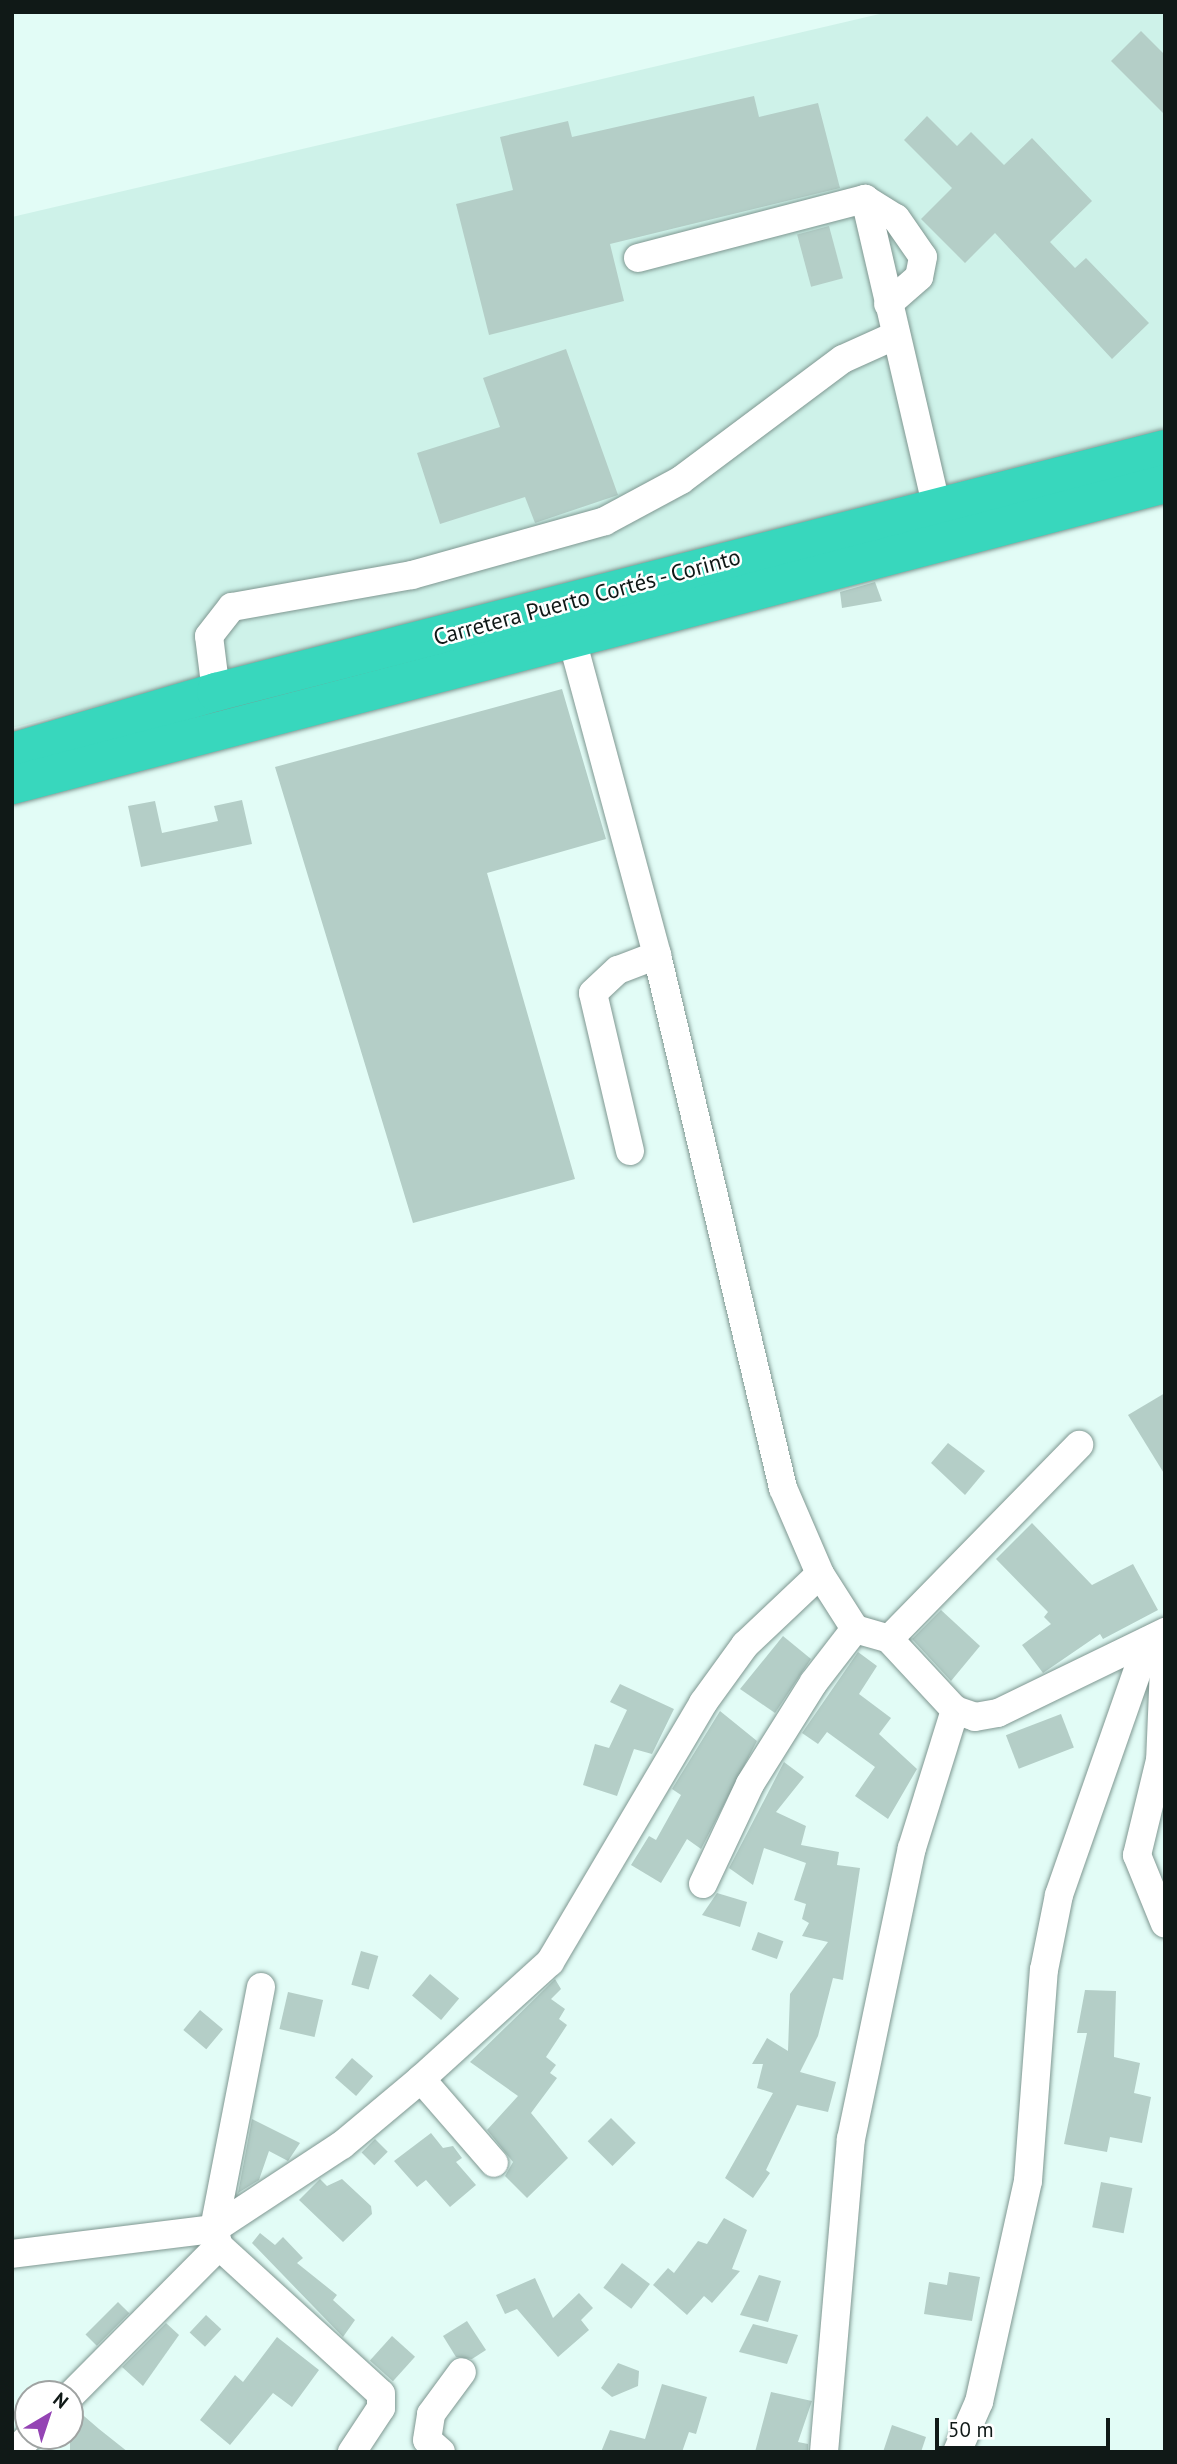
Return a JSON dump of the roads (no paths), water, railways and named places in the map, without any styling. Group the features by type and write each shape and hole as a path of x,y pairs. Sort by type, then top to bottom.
{"highway":[{"name":"Carretera Puerto Cortés - Corinto","path":"12,785 567,621 936,505 1165,449"},
{"name":"Carretera Puerto Cortés - Corinto","path":"12,752 216,692 567,621 1165,484"}],"street":[{"path":"865,199 894,336 936,505"},
{"path":"638,258 865,199 896,218 923,257 919,277 888,304"},
{"path":"216,692 209,636 232,607 412,575 605,522 681,480 843,359 894,336"},
{"path":"567,621 657,955 783,1489 820,1574 855,1629 889,1639 954,1710 975,1717 998,1713 1159,1639"},
{"path":"630,1151 593,993 618,970 657,955"},
{"path":"889,1639 1079,1445"},
{"path":"84,2381 216,2237 342,2145 421,2079 550,1962 703,1703 745,1645 820,1574"},
{"path":"704,1884 750,1784 855,1629"},
{"path":"1159,1639 1160,1760 1137,1856 1165,1924"},
{"path":"957,2452 979,2402 1028,2181 1044,1970 1059,1895 1159,1639"},
{"path":"824,2452 851,2139 905,1874 954,1710"},
{"path":"216,2237 261,1987"},
{"path":"421,2079 494,2163"},
{"path":"12,2254 216,2237 381,2393 381,2408 352,2452"},
{"path":"441,2452 427,2440 431,2414 462,2372"}]}
